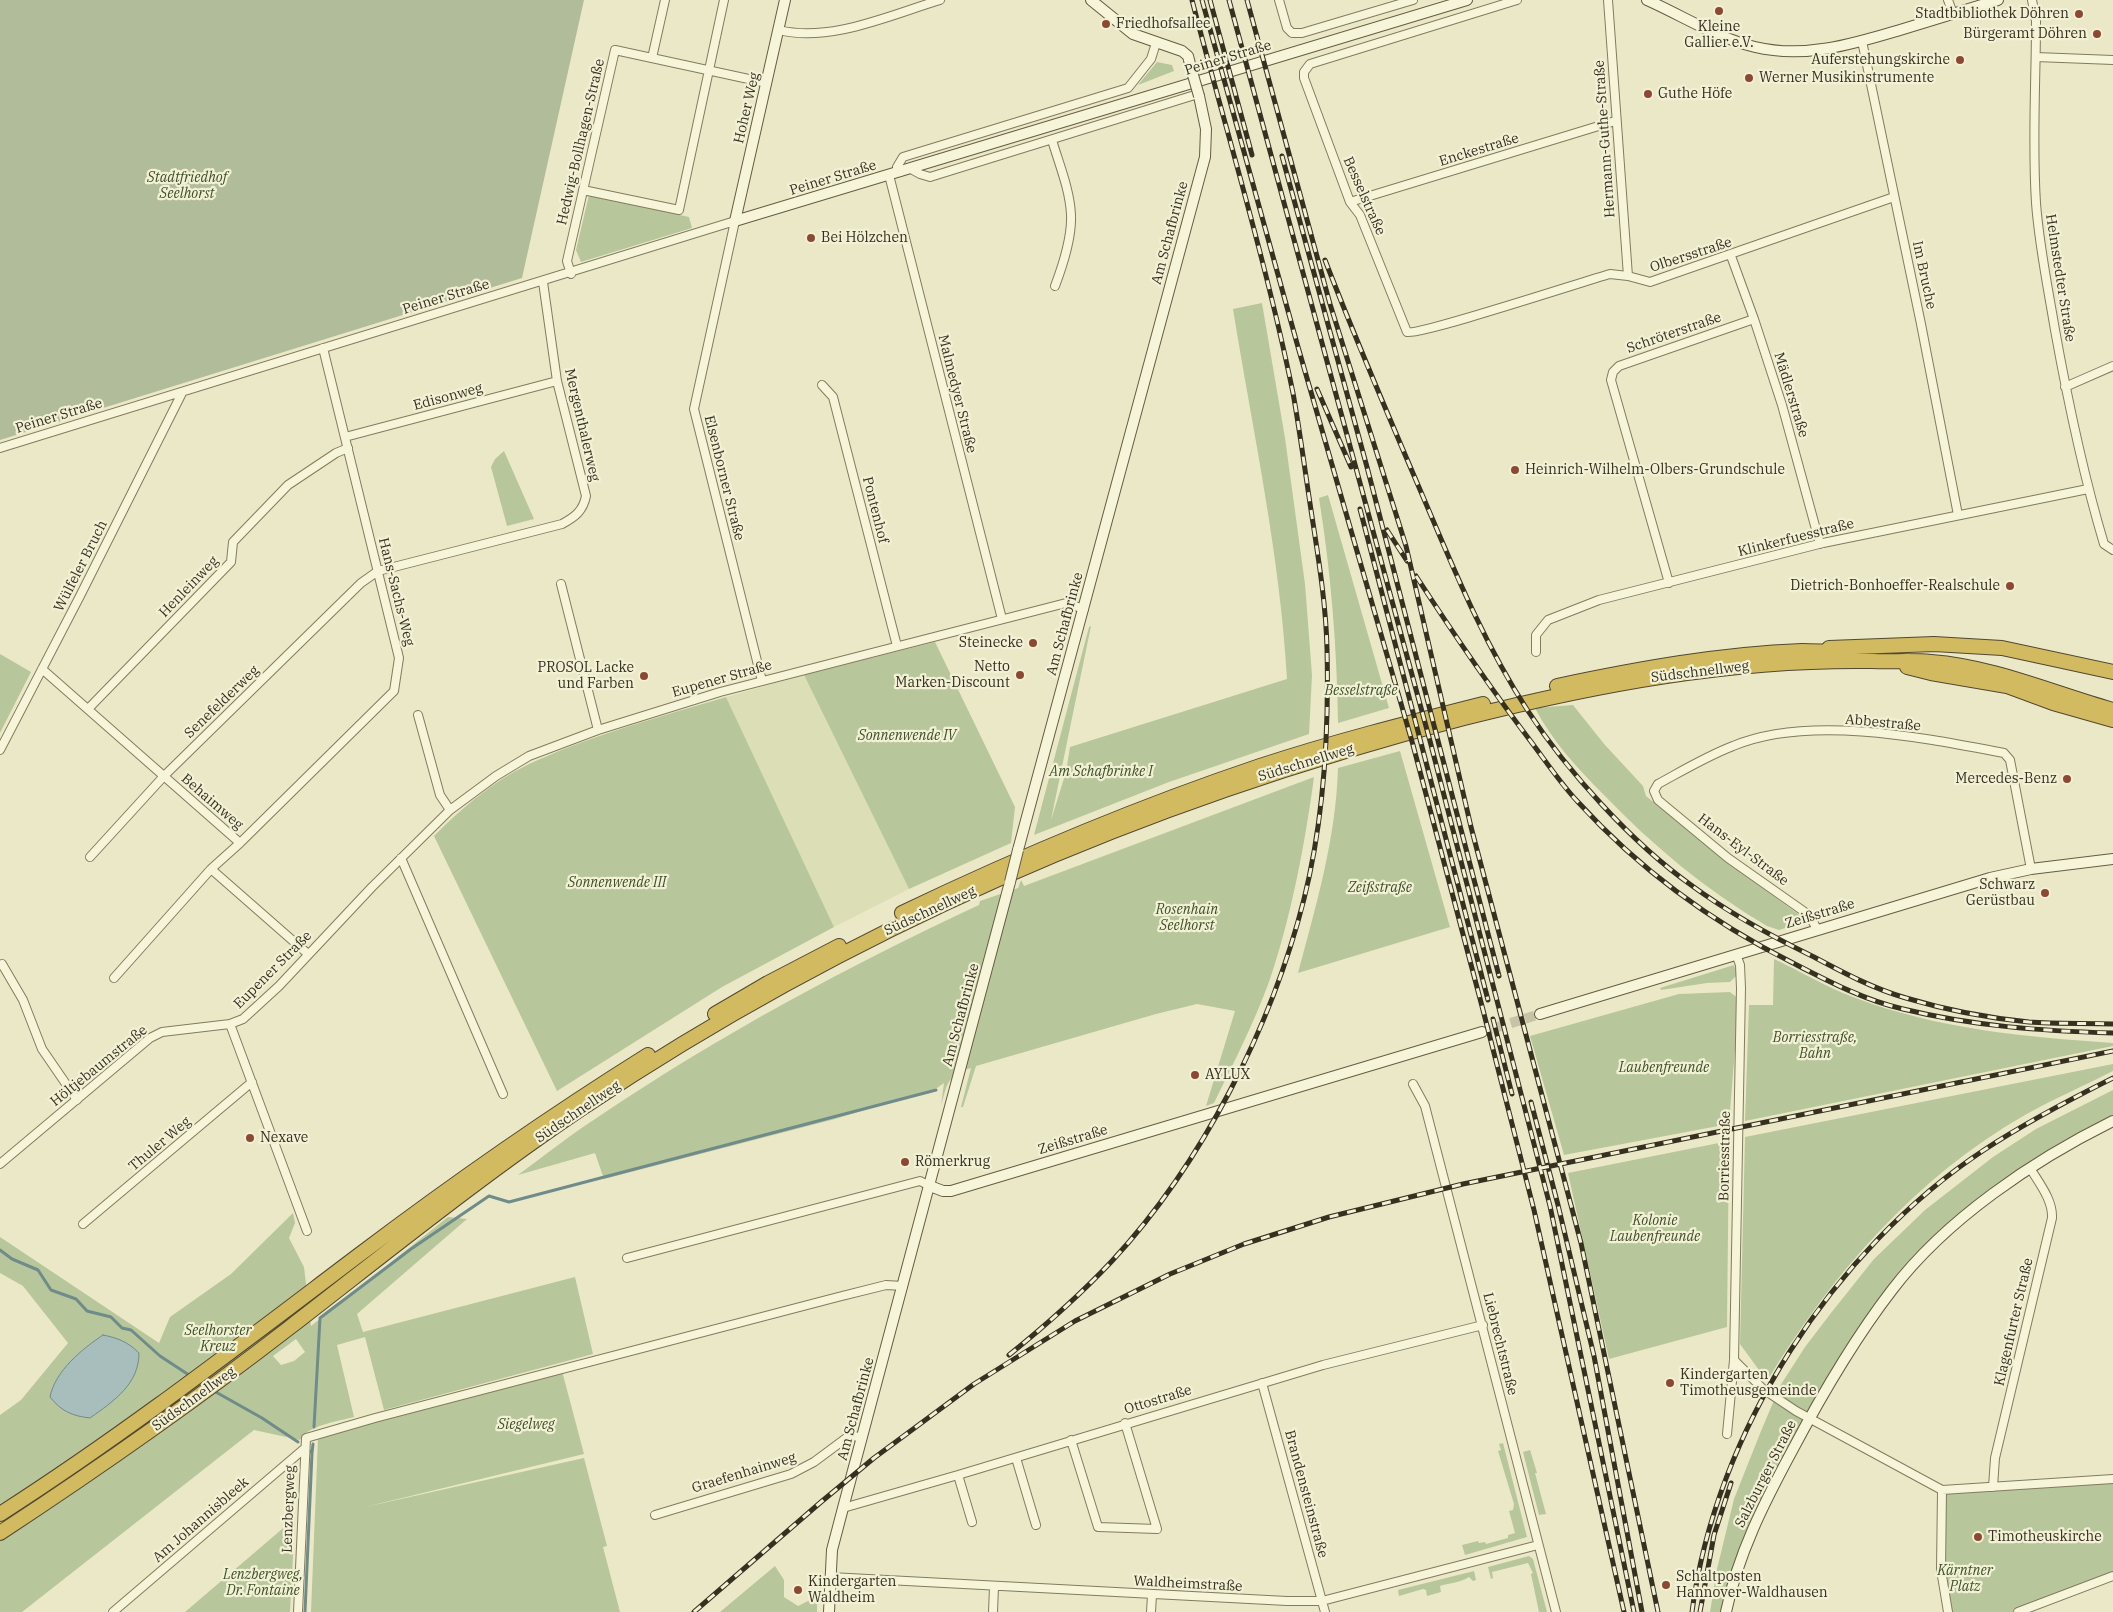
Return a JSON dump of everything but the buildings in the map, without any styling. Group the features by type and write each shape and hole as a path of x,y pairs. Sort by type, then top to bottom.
{"highway":[{"path":"1803,651 1841,646 1885,644 1983,646 2025,652 2113,672"},
{"name":"Südschnellweg","path":"4,1510 176,1394 360,1254 526,1134 678,1036 776,978 886,921 991,870 1112,820 1270,763 1398,725 1527,693 1616,674 1728,657 1803,651 1918,655 1971,661 2009,673"},
{"name":"Südschnellweg","path":"0,1533 189,1403 476,1182 587,1105 691,1039 773,991 889,929 1056,853 1265,775 1401,735 1530,702 1629,681 1730,666 1805,662 1932,662 2009,673"},
{"path":"1889,662 1931,673 2007,686 2053,703 2113,720"},
{"path":"2009,673 2113,705"},
{"path":"2009,673 2063,696 2113,710"},
{"path":"0,1540 30,1513"}],"street":[{"path":"652,58 665,0"},
{"path":"583,190 679,210 724,0"},
{"name":"Hoher Weg","path":"735,222 786,0"},
{"path":"779,30 799,34 823,33 845,29 940,0"},
{"path":"1091,0 1133,34 1156,43"},
{"path":"1279,0 1287,28 1292,33 1302,33 1413,0"},
{"name":"Peiner Straße","path":"0,448 1467,0"},
{"name":"Besselstraße","path":"1407,332 1360,215 1350,202 1304,78 1306,68 1310,64 1516,0"},
{"name":"Hermann-Guthe-Straße","path":"1608,0 1628,276"},
{"path":"1647,0 1718,35 1756,48 1777,51 1821,51 1862,41 1998,0"},
{"path":"1948,0 1953,14"},
{"name":"Helmstedter Straße","path":"2032,0 2036,21 2034,140 2036,205 2045,274 2065,387 2088,489 2104,544 2113,550"},
{"name":"Im Bruche","path":"1862,41 1921,324 1958,515"},
{"name":"Am Schafbrinke","path":"829,1612 832,1550 1205,157 1206,129 1195,96 1188,56 1182,51 1156,43"},
{"name":"Peiner Straße","path":"894,174 903,157 1128,88 1151,59 1156,43"},
{"name":"Hedwig-Bollhagen-Straße","path":"571,274 567,261 615,50 767,83"},
{"path":"2036,57 2113,60"},
{"name":"Peiner Straße","path":"911,169 930,177 1195,96"},
{"name":"Enckestraße","path":"1350,202 1616,121"},
{"path":"1052,140 1069,198 1071,216 1064,261 1055,286"},
{"name":"Malmedyer Straße","path":"894,174 1002,619"},
{"name":"Olbersstraße","path":"1407,332 1413,333 1438,326 1610,274 1628,276 1650,282 1731,256 1894,197"},
{"name":"Elsenborner Straße","path":"735,222 694,409 762,681"},
{"name":"Mädlerstraße","path":"1731,256 1782,404 1820,544"},
{"name":"Mergenthalerweg","path":"378,571 562,524 575,517 584,506 586,496 557,381 543,282"},
{"name":"Schröterstraße","path":"1669,583 1611,380 1613,372 1619,366 1754,319"},
{"name":"Hans-Sachs-Weg","path":"240,843 394,691 399,658 323,348"},
{"path":"2065,387 2113,366"},
{"name":"Edisonweg","path":"345,437 557,381"},
{"name":"Pontenhof","path":"822,385 833,397 896,646"},
{"name":"Wülfeler Bruch","path":"0,750 182,393"},
{"name":"Henleinweg","path":"89,708 231,562 233,542 288,485 336,453 348,448"},
{"name":"Klinkerfuesstraße","path":"1536,652 1536,635 1548,620 1599,600 1820,544 2088,489"},
{"name":"Senefelderweg","path":"90,857 164,776 360,583 378,571"},
{"path":"561,584 598,730"},
{"name":"Eupener Straße","path":"307,1231 230,1024 243,1019 254,1010 450,810 496,776 530,756 598,730 762,681 1066,602 1084,609"},
{"name":"Behaimweg","path":"42,669 89,708 240,843 211,868"},
{"path":"418,715 440,795 450,810"},
{"name":"Abbestraße","path":"1654,791 1658,784 1733,745 1787,733 1819,730 1868,733 1939,741 2004,753 2010,760 2031,869"},
{"name":"Hans-Eyl-Straße","path":"1654,791 1658,800 1728,858 1809,915 1817,929"},
{"path":"401,858 502,1094"},
{"name":"Zeißstraße","path":"1540,1014 1990,878 2031,869 2113,859"},
{"path":"114,978 211,868 308,954"},
{"name":"Borriesstraße","path":"1727,1434 1734,1360 1741,988 1740,965 1736,954"},
{"path":"1,965 23,1000 42,1049 77,1100"},
{"name":"Höltjebaumstraße","path":"0,1164 150,1038 162,1032 230,1024"},
{"name":"Zeißstraße","path":"930,1186 943,1192 950,1191 1482,1032"},
{"name":"Thuler Weg","path":"83,1224 252,1082"},
{"name":"Liebrechtstraße","path":"1413,1084 1425,1106 1556,1612"},
{"name":"Salzburger Straße","path":"1726,1612 1735,1578 1759,1513 1810,1418 1857,1341 1892,1289 1949,1230 1982,1202 2030,1168 2084,1135 2113,1121"},
{"name":"Klagenfurter Straße","path":"1993,1487 1995,1458 2052,1218 2048,1198 2030,1168"},
{"path":"627,1258 920,1181 930,1186"},
{"name":"Lenzbergweg","path":"298,1612 304,1448 306,1438 375,1418 886,1285 903,1286"},
{"name":"Ottostraße","path":"843,1508 1016,1458 1125,1423 1323,1364 1482,1325"},
{"path":"1734,1360 1763,1389 1810,1418 1942,1490 2113,1479"},
{"name":"Brandensteinstraße","path":"1262,1382 1325,1612"},
{"path":"1071,1440 1098,1527 1156,1529 1125,1423"},
{"name":"Graefenhainweg","path":"655,1515 791,1474 814,1462 849,1436 862,1437"},
{"name":"Am Johannisbleek","path":"113,1612 304,1448"},
{"path":"1016,1458 1036,1525"},
{"path":"958,1475 972,1522"},
{"path":"1942,1490 1942,1570 1948,1612"},
{"name":"Waldheimstraße","path":"830,1577 1287,1602 1322,1601 1538,1545"},
{"path":"2018,1612 2113,1576"},
{"path":"993,1612 994,1587"},
{"path":"1151,1612 1152,1595"}],"green space":[{"name":"Stadtfriedhof Seelhorst","path":"0,0 584,0 522,278 0,440"},
{"path":"1157,62 1172,65 1174,71 1138,85"},
{"path":"589,195 689,217 692,228 581,262 576,250"},
{"name":"Am Schafbrinke I","path":"1262,303 1285,438 1305,584 1312,675 1309,734 1169,782 1034,835 1089,627 1091,626 1051,820 1066,772 1070,747 1287,679 1272,540 1233,309"},
{"path":"504,451 534,519 507,526 491,467 495,459"},
{"name":"Besselstraße","path":"1328,495 1389,708 1338,723 1333,610 1319,498"},
{"name":"Sonnenwende IV","path":"935,642 1015,807 1011,843 909,889 804,675"},
{"path":"0,654 31,672 0,733"},
{"path":"804,675 909,889 834,927 726,697"},
{"name":"Sonnenwende III","path":"726,697 834,927 722,987 557,1091 434,836 482,793 523,767 561,750 607,733"},
{"path":"1573,705 1605,745 1643,786 1646,796 1724,860 1805,919 1805,922 1779,930 1767,926 1723,898 1681,866 1642,832 1575,765 1549,732 1535,708"},
{"name":"Zeißstraße","path":"1400,751 1450,927 1298,973 1324,872 1333,820 1338,768"},
{"name":"Rosenhain Seelhorst","path":"1314,777 1296,881 1277,958 1257,1013 1214,1103 1206,1106 1235,1011 1197,1004 976,1066 963,1107 961,1107 971,1068 963,1070 949,1081 941,1106 944,1083 937,1088 835,1119 604,1179 595,1153 518,1175 567,1138 643,1087 737,1030 881,952 979,905 980,901 1018,888 1021,880 1024,886"},
{"name":"Borriesstraße, Bahn","path":"1774,959 1843,993 1916,1017 1981,1030 2113,1043 2113,1046 1745,1121 1749,1005 1773,1005"},
{"path":"1734,965 1737,975 1730,982 1707,983 1661,990 1660,988"},
{"name":"Laubenfreunde","path":"1730,992 1739,999 1729,1124 1564,1155 1530,1036 1679,994"},
{"path":"2113,1064 2113,1071 2036,1109 1985,1140 1912,1198 1848,1267 1819,1303 1767,1381 1740,1344 1745,1137"},
{"path":"2113,1090 2113,1121 2031,1168 1919,1260 1857,1341 1759,1513 1726,1612 1710,1612 1717,1569 1734,1499 1761,1431 1780,1386 1805,1347 1831,1313 1874,1259 1925,1210 1993,1157 2036,1129"},
{"name":"Kolonie Laubenfreunde","path":"1729,1141 1727,1327 1609,1359 1568,1173"},
{"name":"Seelhorster Kreuz","path":"293,1213 295,1223 289,1238 304,1267 311,1326 448,1217 467,1219 357,1314 363,1332 575,1277 593,1354 384,1410 365,1337 337,1345 354,1417 316,1428 303,1435 300,1440 254,1430 22,1612 0,1612 0,1415 21,1400 68,1343 23,1286 0,1273 0,1237 159,1343 170,1317 231,1274","holes":["296,1339 305,1352 294,1361 281,1365 273,1356"]},
{"name":"Siegelweg","path":"562,1371 584,1454 365,1507 584,1458 607,1546 603,1547 620,1612 311,1612 318,1438"},
{"path":"1503,1443 1527,1537 1465,1555 1462,1545 1478,1541 1479,1543 1485,1542 1486,1544 1508,1538 1508,1535 1515,1533 1509,1511 1513,1510 1514,1504 1498,1451 1501,1450 1499,1444"},
{"path":"1530,1450 1546,1514 1539,1515 1523,1452"},
{"name":"Kärntner Platz","path":"2113,1479 2113,1576 2018,1612 1948,1612 1943,1587 1942,1490"},
{"name":"Lenzbergweg, Dr. Fontaine","path":"295,1518 290,1612 185,1612"},
{"path":"1529,1556 1533,1559 1547,1612 1539,1612 1531,1574 1533,1573 1528,1563 1492,1572 1493,1578 1491,1579 1488,1567"},
{"path":"775,1566 784,1580 784,1597 798,1606 812,1599 817,1602 817,1612 720,1612"},
{"path":"1474,1571 1476,1580 1473,1581 1469,1577 1462,1581 1440,1586 1441,1592 1427,1596 1426,1590 1423,1589 1399,1596 1398,1590"}],"water":[{"path":"103,1335 123,1341 139,1353 135,1374 124,1391 90,1418 72,1414 58,1406 50,1397 53,1387 57,1378 70,1362"}],"waterway":[{"path":"314,1427 320,1318 411,1249 489,1196 509,1202 936,1090"},
{"path":"0,1250 12,1259 38,1270 51,1290 76,1299 87,1311 111,1317 122,1328 131,1330 160,1356 192,1377"},
{"path":"214,1391 262,1418 298,1442"},
{"path":"312,1453 313,1444"},
{"path":"305,1612 312,1453 310,1451"}],"tunnel":[{"path":"1482,1032 1540,1014"}],"railway":[{"path":"1009,1355 1062,1310 1112,1261 1145,1223 1204,1137 1230,1091 1253,1044 1273,996 1304,899 1321,807 1327,712 1325,614 1298,422 1271,294 1192,0"},
{"path":"1202,0 1298,347 1413,745 1483,1010 1534,1210 1624,1612"},
{"path":"1210,0 1252,155"},
{"path":"1229,0 1430,741 1550,1206 1634,1612"},
{"path":"1247,0 1330,304 1406,546 1471,827 1581,1243 1658,1612"},
{"path":"1282,156 1367,467 1499,976"},
{"path":"1325,260 1445,548 1497,658 1528,711 1562,758 1602,805 1646,849 1691,885 1751,924 1848,975 1882,990 1936,1006 1998,1018 2040,1023 2113,1024"},
{"path":"1317,389 1351,467"},
{"path":"1360,509 1488,1000"},
{"path":"1387,530 1407,561"},
{"path":"1416,576 1487,681 1572,795 1601,827 1626,850 1678,893 1706,912 1763,947 1806,970 1874,1001 1929,1015 1981,1024 2060,1031 2113,1033"},
{"path":"1493,1019 1512,1094"},
{"path":"694,1612 874,1458 974,1384 1075,1321 1170,1274 1244,1244 1329,1217 1463,1184 2113,1051"},
{"path":"1692,1612 1705,1545 1726,1478 1755,1413 1790,1351 1832,1292 1878,1239 1929,1191 2000,1140 2047,1112 2113,1078"},
{"path":"1531,1102 1594,1356 1642,1612"},
{"path":"1700,1612 1714,1535 1731,1483"}],"place":[{"name":"Kleine Gallier e.V.","path":"1719,11"},
{"name":"Stadtbibliothek Döhren","path":"2079,14"},
{"name":"Friedhofsallee","path":"1106,24"},
{"name":"Bürgeramt Döhren","path":"2097,34"},
{"name":"Auferstehungskirche","path":"1960,60"},
{"name":"Werner Musikinstrumente","path":"1749,78"},
{"name":"Guthe Höfe","path":"1648,94"},
{"name":"Bei Hölzchen","path":"811,238"},
{"name":"Heinrich-Wilhelm-Olbers-Grundschule","path":"1515,470"},
{"name":"Dietrich-Bonhoeffer-Realschule","path":"2010,586"},
{"name":"Steinecke","path":"1033,643"},
{"name":"Netto Marken-Discount","path":"1020,675"},
{"name":"PROSOL Lacke und Farben","path":"644,676"},
{"name":"Mercedes-Benz","path":"2067,779"},
{"name":"Schwarz Gerüstbau","path":"2045,893"},
{"name":"AYLUX","path":"1195,1075"},
{"name":"Nexave","path":"250,1138"},
{"name":"Römerkrug","path":"905,1162"},
{"name":"Kindergarten Timotheusgemeinde","path":"1670,1383"},
{"name":"Timotheuskirche","path":"1978,1537"},
{"name":"Schaltposten Hannover-Waldhausen","path":"1666,1585"},
{"name":"Kindergarten Waldheim","path":"798,1590"}]}
